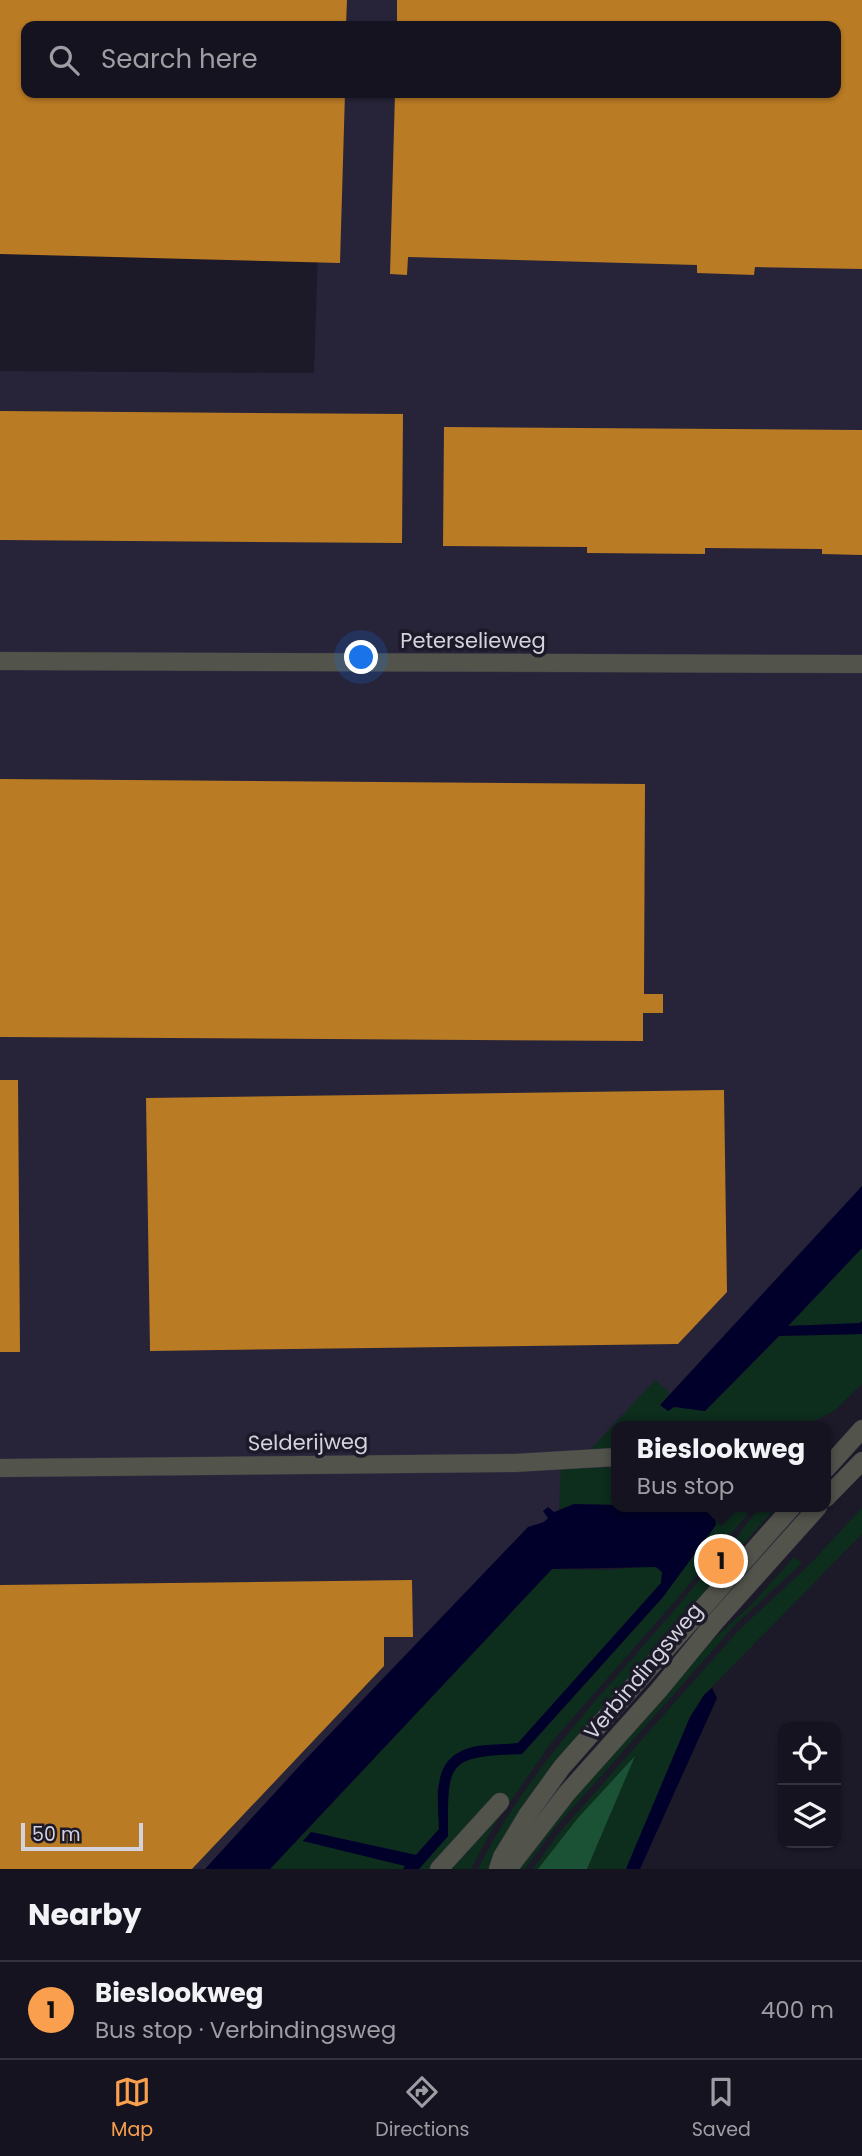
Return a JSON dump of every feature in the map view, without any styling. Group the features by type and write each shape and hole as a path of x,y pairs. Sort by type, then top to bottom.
{"street":[{"name":"Peterselieweg","path":"0,661 862,664"},
{"path":"831,1492 859,1456 862,1429"},
{"path":"831,1448 859,1456"},
{"path":"831,1465 859,1456"},
{"name":"Selderijweg","path":"0,1468 515,1463 611,1457"},
{"name":"Verbindingsweg","path":"498,1869 502,1857 528,1814 562,1767 788,1512"},
{"name":"Verbindingsweg","path":"508,1869 567,1793 814,1512"},
{"path":"439,1869 500,1802"}],"shaded area":[{"path":"326,0 862,0 862,1223 669,1421 611,1421 611,1481 242,1869 0,1869 0,371 314,373 323,98 841,98 841,21 325,21"}],"green space":[{"path":"862,1248 862,1321 788,1326"},
{"path":"862,1334 862,1384 834,1411 814,1421 617,1421 655,1380 669,1392 660,1404 667,1411 674,1407 705,1411 779,1336"},
{"path":"611,1427 611,1450 589,1451"},
{"path":"611,1467 611,1505 574,1504 559,1510 561,1468"},
{"path":"862,1508 862,1534 704,1695 690,1717 626,1869 587,1869 633,1759 577,1819 538,1869 533,1869 558,1834 738,1631 809,1565"},
{"path":"711,1512 748,1512 677,1599 550,1744 493,1827 471,1869 419,1869 448,1836 449,1792 456,1768 465,1761 478,1757 522,1754 663,1597"},
{"path":"757,1512 772,1512 741,1547 734,1541"},
{"path":"794,1557 802,1563 737,1623 554,1829 525,1869 515,1869 529,1848 707,1645 750,1606"},
{"path":"713,1563 720,1569 693,1609 491,1869 478,1869 501,1826 557,1748"},
{"path":"656,1567 662,1572 661,1583 518,1743 474,1747 437,1787 439,1829 416,1855 311,1832 303,1841 406,1866 403,1869 270,1869 552,1569 609,1570"},
{"path":"635,1756 587,1869 538,1869 577,1819"}],"water":[{"path":"862,1186 862,1248 788,1326 862,1321 862,1334 779,1336 705,1411 674,1407 668,1411 660,1405"},
{"path":"574,1504 611,1505 611,1512 712,1512 716,1525 663,1597 522,1754 478,1757 456,1768 449,1793 448,1836 419,1869 403,1869 405,1866 303,1841 311,1832 416,1855 439,1829 438,1791 444,1768 450,1759 473,1747 518,1743 661,1583 662,1572 656,1567 552,1569 270,1869 205,1869 304,1761 528,1527 548,1518 543,1511 548,1507 554,1512"},
{"path":"712,1688 717,1698 640,1869 626,1869 690,1717 704,1695"}],"building":[{"path":"0,0 347,0 346,21 21,21 21,98 345,98 340,263 0,254"},
{"path":"397,0 862,0 862,269 755,267 754,275 697,273 697,265 408,257 407,275 390,274 395,98 841,98 841,21 397,21"},
{"path":"0,411 403,414 402,543 0,540"},
{"path":"444,427 862,430 862,555 822,554 822,549 705,548 705,554 587,553 587,547 443,546"},
{"path":"0,779 645,784 644,994 663,994 663,1013 643,1013 643,1041 0,1037"},
{"path":"0,1080 18,1080 20,1352 0,1352"},
{"path":"724,1090 727,1292 678,1344 150,1351 146,1098"},
{"path":"412,1580 413,1637 384,1637 384,1666 192,1869 0,1869 0,1585"}],"place":[{"name":"Bieslookweg","path":"721,1561"}]}
